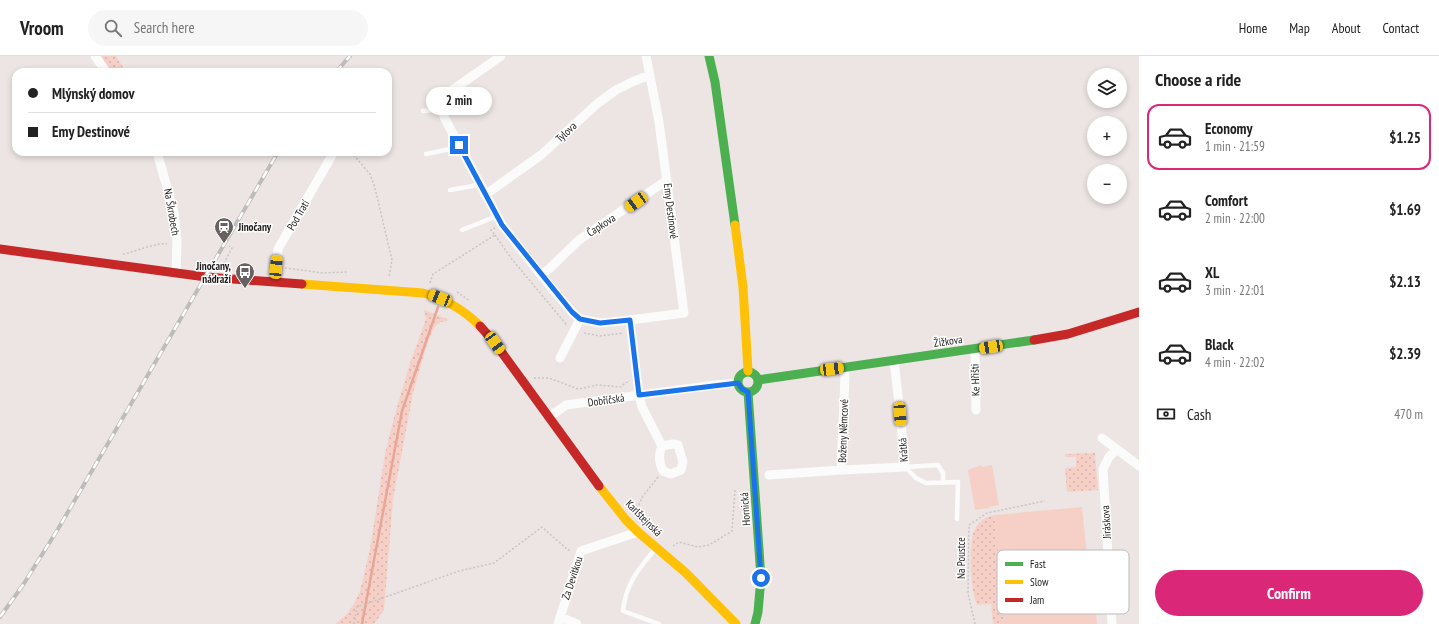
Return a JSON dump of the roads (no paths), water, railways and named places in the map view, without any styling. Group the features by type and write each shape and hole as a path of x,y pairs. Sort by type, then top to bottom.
{"street":[{"path":"95,56 103,68"},
{"path":"501,56 448,93 444,103 444,117 502,225 572,312 578,322 560,358"},
{"name":"Emy Destinové","path":"578,322 600,323 684,313 659,122 646,56"},
{"path":"709,56 723,135 742,287 748,372"},
{"name":"Tylova","path":"485,195 541,155 598,103 616,90 650,75"},
{"name":"Na Škrobech","path":"158,156 174,212 177,239 176,273"},
{"name":"Pod Tratí","path":"275,281 278,249 332,156"},
{"name":"Čapkova","path":"541,275 579,240 667,180"},
{"name":"Karlštejnská","path":"0,248 176,273 423,293 432,295 460,307 495,343 594,479 626,520 686,573 736,624"},
{"name":"Žižkova","path":"758,380 1037,340 1068,334 1139,312"},
{"path":"630,320 639,395 642,407 662,446 659,455 660,466 663,471 671,474 681,470 683,462 682,452 678,445 673,444 662,446"},
{"name":"Ke Hřišti","path":"975,350 976,410"},
{"name":"Krátká","path":"894,360 905,467"},
{"name":"Boženy Němcové","path":"842,470 844,368"},
{"path":"748,372 754,374 758,380 757,386 752,391 748,392 742,389 738,383 738,380 742,374 748,372"},
{"name":"Dobříčská","path":"549,417 566,405 738,383"},
{"name":"Hornická","path":"748,392 761,578 758,612 755,624"},
{"path":"1102,438 1139,466"},
{"name":"Jiráskova","path":"1108,550 1103,469 1109,457 1116,449"},
{"name":"Boženy Němcové","path":"769,475 905,467"},
{"name":"Za Devítkou","path":"577,624 559,621 581,551 638,532"},
{"name":"Jiráskova","path":"1111,614 1112,624"}],"lane":[{"path":"424,111 443,109"},
{"path":"426,154 455,148 459,145"},
{"path":"450,190 473,186 479,183"},
{"path":"462,230 497,216"},
{"path":"905,467 938,465 943,473 943,483"},
{"path":"905,467 916,478 926,483 958,482 957,519"},
{"path":"656,547 635,574 625,596 623,611 659,624"}],"waterway":[{"path":"362,624 402,411 438,307"}],"railway":[{"path":"340,68 350,56"},
{"path":"0,617 23,585 58,529 276,156"}],"place":[{"name":"Jinočany","path":"224,244"},
{"name":"Jinočany, nádraží","path":"245,289"}]}
